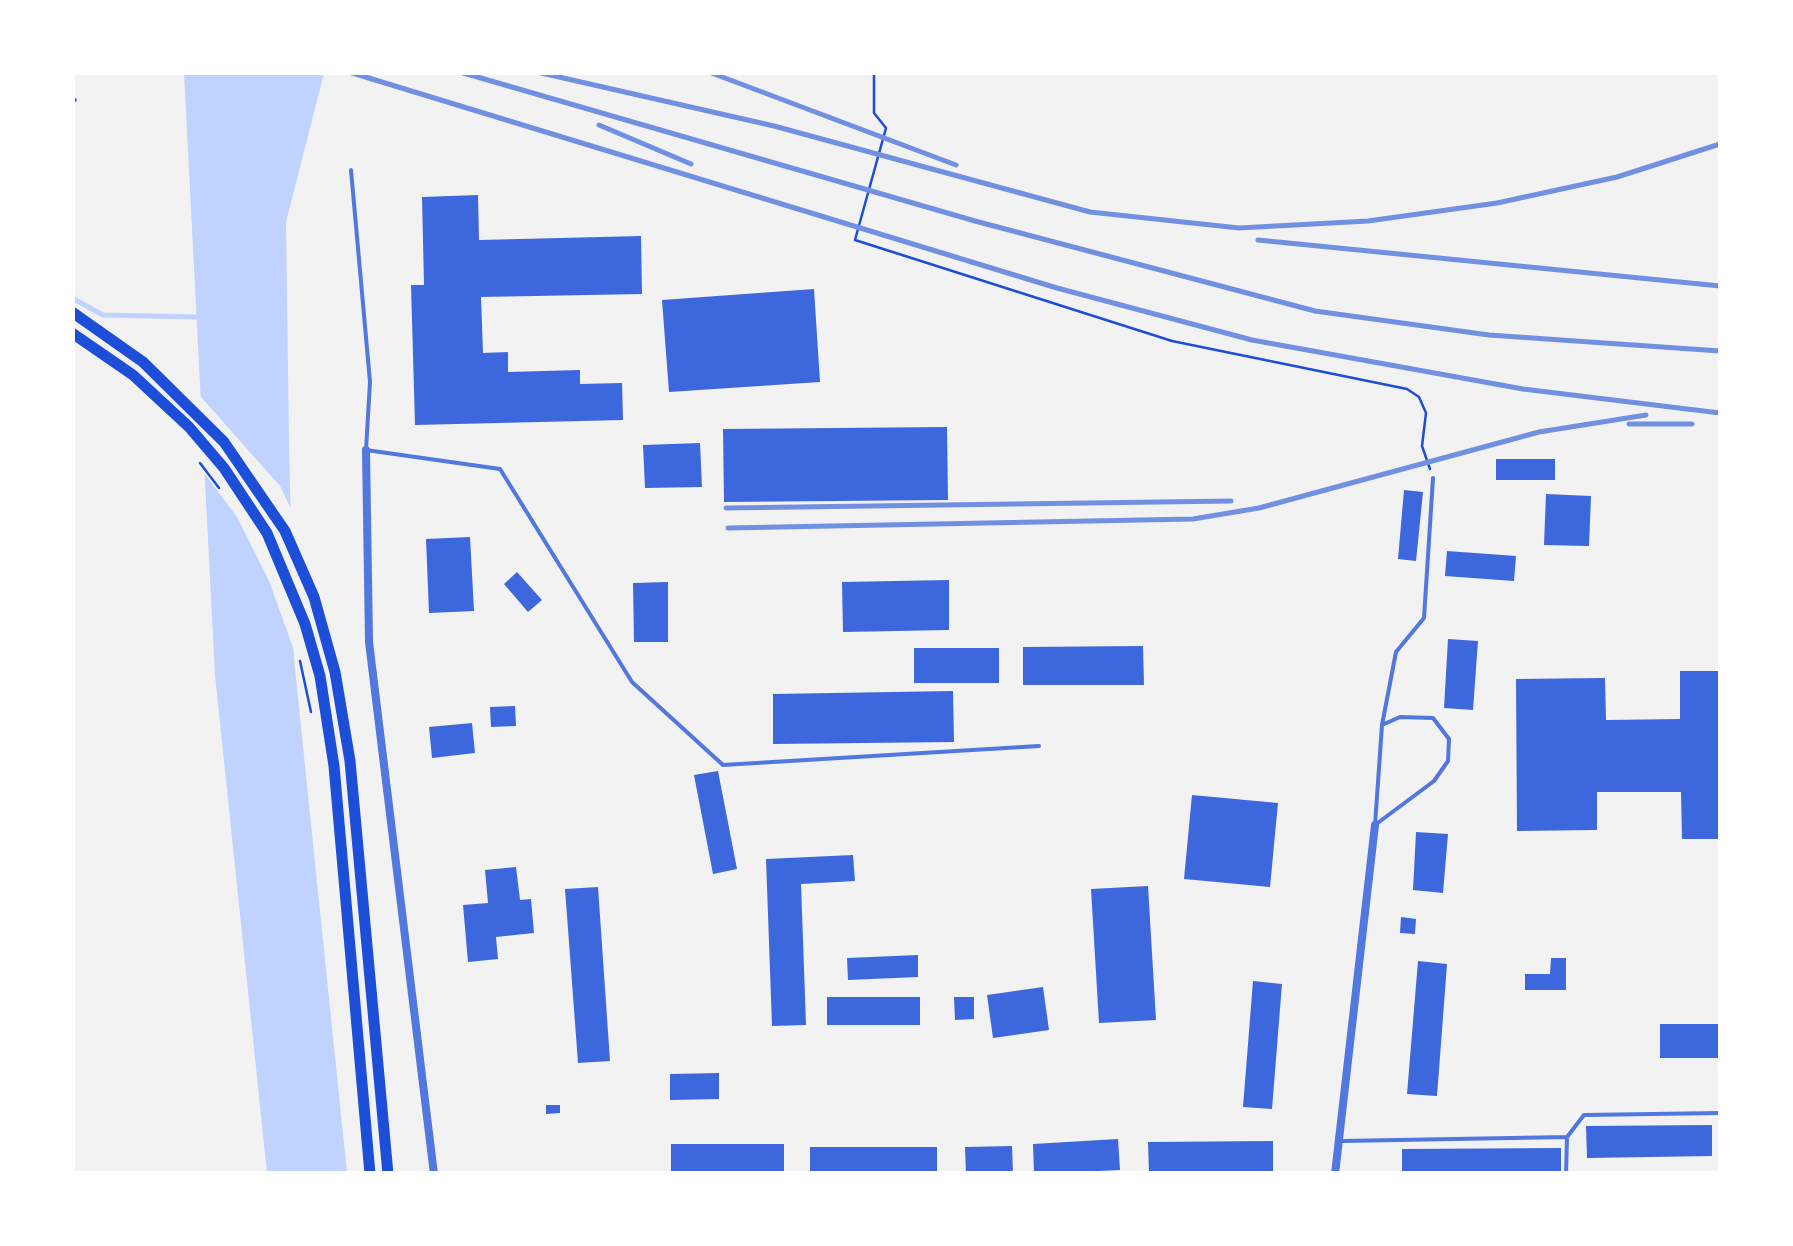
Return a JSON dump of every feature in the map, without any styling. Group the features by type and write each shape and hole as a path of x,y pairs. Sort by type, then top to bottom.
{"main road":[{"path":"72,312 123,346 184,399 224,442 266,498 285,532 320,616 350,761 388,1174"},
{"path":"72,333 133,375 178,416 252,508 286,573 305,624 320,676 334,766 370,1174"}],"street":[{"path":"366,450 369,642 434,1174"},
{"path":"1334,1174 1375,825"}],"lane":[{"path":"351,170 370,382 366,450 500,469 632,682 723,765 1038,746"},
{"path":"1375,825 1382,725 1396,652 1424,618 1433,478"},
{"path":"1375,825 1434,781 1448,760 1449,739 1433,718 1400,717 1382,725"},
{"path":"1566,1174 1567,1137 1584,1116 1720,1113"},
{"path":"1338,1141 1567,1137"}],"path":[{"path":"874,72 874,114 886,128 855,240 1172,341 1407,389 1419,396 1426,413 1422,446 1433,478"},
{"path":"190,450 223,493"},
{"path":"299,654 312,718"}],"water":[{"path":"184,73 324,73 286,222 289,443 294,659 347,1173 267,1173 215,675"}],"pier":[{"path":"193,388 280,486 295,517 299,664 269,581 237,517 198,465"}],"building":[{"path":"478,195 479,240 641,236 642,294 481,297 483,353 508,352 508,372 580,370 580,384 622,383 623,420 415,425 411,285 424,285 422,197"},
{"path":"814,289 820,382 669,392 662,300"},
{"path":"947,427 948,500 724,502 723,429"},
{"path":"700,443 702,487 645,488 643,445"},
{"path":"1496,459 1555,459 1555,480 1496,480"},
{"path":"1404,490 1423,492 1416,561 1398,559"},
{"path":"1546,494 1591,496 1589,546 1544,545"},
{"path":"470,537 474,611 429,613 426,539"},
{"path":"1447,551 1516,556 1514,581 1445,576"},
{"path":"517,572 542,600 528,612 504,584"},
{"path":"949,580 949,630 843,632 842,582"},
{"path":"668,582 668,642 634,642 633,583"},
{"path":"1448,639 1478,641 1473,710 1444,708"},
{"path":"1143,646 1144,685 1023,685 1023,647"},
{"path":"914,648 999,648 999,683 914,683"},
{"path":"1680,671 1720,671 1720,839 1682,839 1681,792 1597,792 1597,830 1517,831 1516,679 1605,678 1606,720 1680,719"},
{"path":"953,691 954,742 773,744 773,694"},
{"path":"515,706 516,726 491,727 490,707"},
{"path":"472,723 475,753 432,758 429,727"},
{"path":"718,771 737,869 713,874 694,775"},
{"path":"1192,795 1278,803 1270,887 1184,879"},
{"path":"1416,832 1448,834 1443,893 1413,890"},
{"path":"853,855 855,881 801,884 806,1025 772,1026 766,859"},
{"path":"516,867 520,900 531,899 534,933 496,937 498,959 468,962 463,905 488,903 485,870"},
{"path":"1148,886 1156,1020 1099,1023 1091,889"},
{"path":"598,887 610,1061 578,1063 565,889"},
{"path":"1401,917 1416,919 1415,934 1400,933"},
{"path":"918,955 918,977 848,980 847,958"},
{"path":"1551,958 1566,958 1566,990 1525,990 1525,974 1550,974"},
{"path":"1418,961 1447,964 1437,1096 1407,1094"},
{"path":"1253,981 1282,984 1272,1109 1243,1107"},
{"path":"1043,987 1049,1030 993,1038 987,995"},
{"path":"827,997 920,997 920,1025 827,1025"},
{"path":"954,997 974,997 974,1019 955,1020"},
{"path":"1660,1024 1720,1024 1720,1058 1660,1058"},
{"path":"719,1073 719,1099 670,1100 670,1074"},
{"path":"546,1105 560,1105 560,1113 546,1114"},
{"path":"1712,1125 1712,1156 1587,1158 1586,1126"},
{"path":"1118,1139 1120,1170 1034,1174 1033,1144"},
{"path":"1273,1141 1273,1173 1149,1174 1148,1142"},
{"path":"671,1144 784,1144 784,1174 671,1174"},
{"path":"1012,1146 1013,1174 966,1174 965,1147"},
{"path":"810,1147 937,1147 937,1174 810,1174"},
{"path":"1561,1148 1561,1174 1402,1174 1402,1149"}],"waterway":[{"path":"72,298 103,315 200,317"}],"railway":[{"path":"349,72 1057,288 1252,340 1523,389 1720,413"},
{"path":"460,72 975,221 1315,311 1489,335 1720,351"},
{"path":"537,72 774,126 1090,212 1239,228 1368,221 1497,203 1617,177 1720,144"},
{"path":"709,72 956,165"},
{"path":"599,125 691,164"},
{"path":"1258,240 1720,286"},
{"path":"728,528 1193,519 1259,508 1539,432 1646,415"},
{"path":"1629,424 1692,424"},
{"path":"726,508 1231,501"}]}
